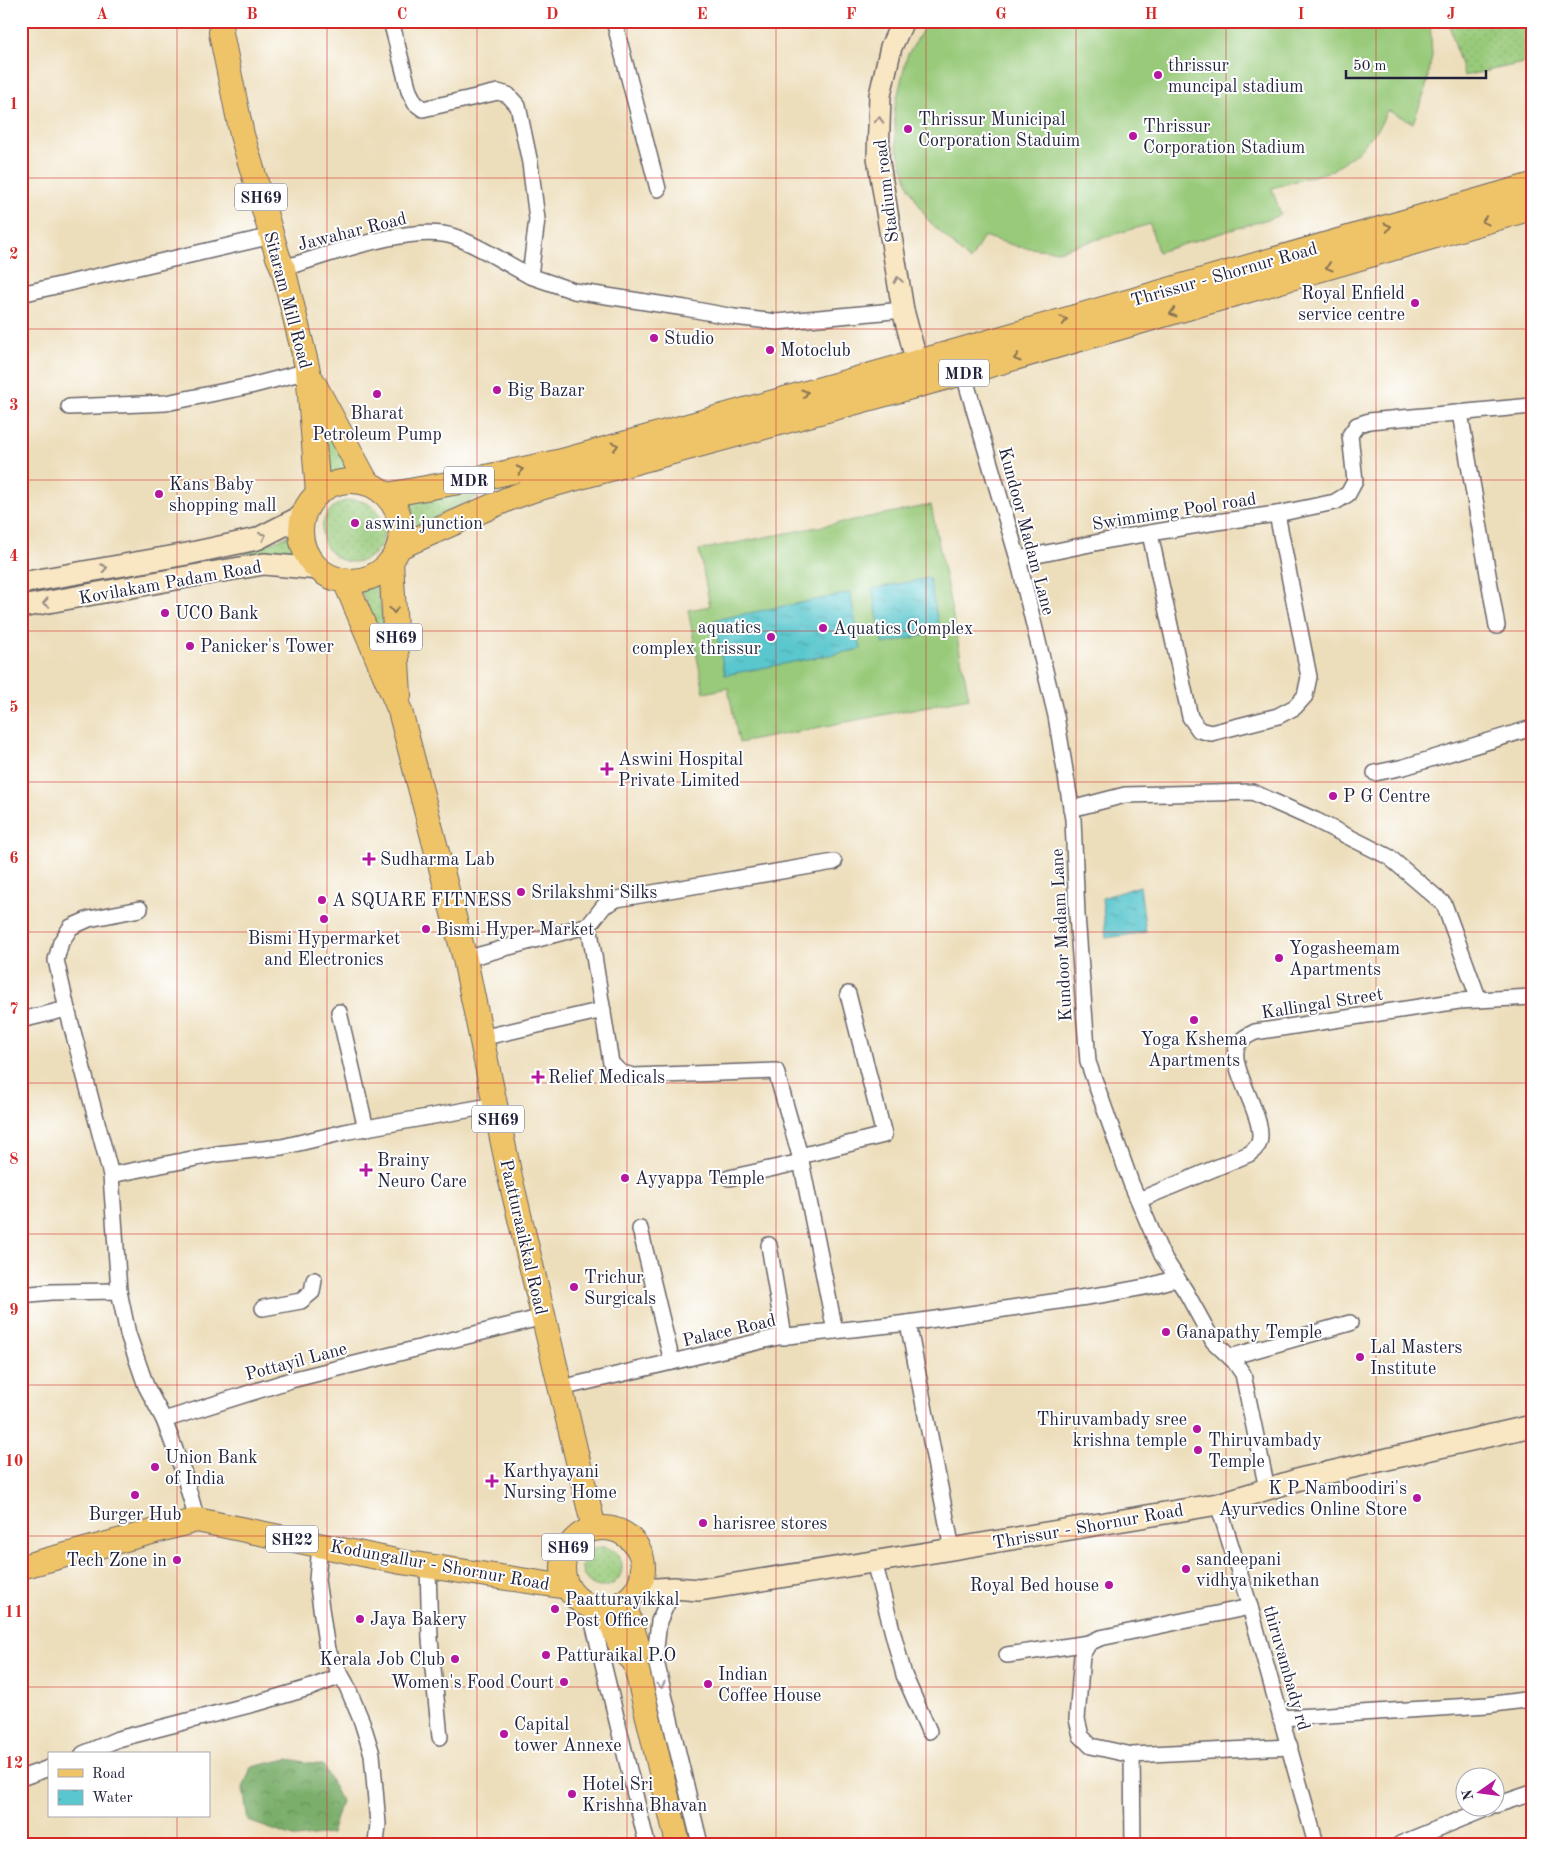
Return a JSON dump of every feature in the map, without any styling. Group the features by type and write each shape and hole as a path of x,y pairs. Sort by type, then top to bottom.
{"main road":[{"name":"Sitaram Mill Road","path":"222,21 221,33 242,135 283,268 308,371 318,493"},
{"name":"Stadium road","path":"903,21 891,47 880,95 878,157 903,310 923,385"},
{"name":"Thrissur - Shornur Road","path":"916,362 1532,185"},
{"name":"MDR","path":"779,412 923,385 1532,208"},
{"name":"MDR","path":"395,554 508,499 584,466 779,412 916,362"},
{"name":"SH69","path":"308,371 377,489 395,506 400,519 402,533 395,554 400,711"},
{"name":"MDR","path":"377,489 481,478 551,463 584,466"},
{"path":"377,489 350,480 333,484 318,493 309,503 304,516 301,530 303,544 309,558 319,569 331,577 345,581 362,580 379,573 395,554"},
{"name":"Kovilakam Padam Road","path":"21,583 187,554 257,539 304,516"},
{"name":"Kovilakam Padam Road","path":"21,607 264,564 319,569"},
{"name":"SH69","path":"345,581 400,711"},
{"name":"Paatturaaikkal Road","path":"400,711 465,959 510,1177 594,1528"},
{"name":"Thrissur - Shornur Road","path":"614,1602 674,1588 699,1590 1218,1504 1300,1479 1532,1426"},
{"name":"Kodungallur - Shornur Road","path":"21,1567 197,1520 428,1566 567,1587"},
{"name":"SH69","path":"567,1587 563,1573 563,1558 570,1544 580,1534 594,1528 604,1527 618,1531 632,1540 637,1546 643,1564 643,1571 614,1602"},
{"path":"567,1587 576,1599 614,1602 638,1644 635,1662 678,1844"}],"street":[{"path":"391,21 409,91 414,103 424,109 498,92 508,95 518,106 530,164 536,219 530,276"},
{"path":"614,21 658,189"},
{"name":"Jawahar Road","path":"283,268 383,239 430,232 454,237 530,276 574,291 776,322 903,310"},
{"path":"21,294 272,236"},
{"name":"Kundoor Madam Lane","path":"957,351 1018,559 1056,716 1071,809 1088,1062 1130,1183 1162,1255 1210,1336 1230,1357 1242,1374 1267,1489"},
{"path":"70,407 166,403 250,386 308,371"},
{"path":"1497,626 1460,412 1532,406"},
{"name":"Swimmimg Pool road","path":"1018,559 1114,539 1277,514 1335,502 1348,494 1355,480 1350,435 1357,425 1369,421 1460,412"},
{"path":"1150,534 1190,717 1199,730 1211,733 1278,716 1295,707 1305,696 1308,677 1277,514"},
{"path":"1375,773 1404,767 1532,728"},
{"path":"1071,809 1125,796 1252,792 1315,820 1389,857 1444,904 1479,1000"},
{"path":"465,959 590,925 604,906 617,899 834,862"},
{"path":"140,909 89,919 71,927 61,942 56,960 111,1175 119,1291 128,1334 146,1386 164,1420 183,1471 197,1520"},
{"path":"590,925 611,1063 620,1072 633,1076 776,1071 801,1159 835,1331"},
{"path":"729,1178 884,1136 848,994"},
{"name":"Kallingal Street","path":"1139,1200 1249,1154 1258,1145 1259,1129 1238,1065 1236,1050 1242,1038 1255,1032 1459,1002 1532,997"},
{"path":"21,1020 67,1009"},
{"path":"481,1038 603,1010"},
{"path":"339,1012 366,1128"},
{"path":"111,1175 217,1154 282,1147 366,1128 495,1106"},
{"path":"640,1229 672,1362"},
{"path":"768,1245 784,1337"},
{"name":"Palace Road","path":"561,1388 784,1337 908,1323 1107,1294 1150,1286 1177,1278"},
{"path":"263,1308 300,1300 312,1292 314,1280"},
{"path":"21,1295 52,1292 119,1291"},
{"name":"Pottayil Lane","path":"164,1420 291,1380 543,1317"},
{"path":"908,1323 919,1388 952,1549"},
{"path":"1230,1357 1350,1324"},
{"name":"thiruvambady rd","path":"1218,1504 1250,1607 1316,1844"},
{"path":"320,1545 317,1580 327,1650 362,1722 372,1754 378,1824 376,1844"},
{"path":"874,1562 904,1675 929,1731"},
{"path":"428,1566 430,1639 440,1737"},
{"path":"674,1588 659,1621 655,1657 700,1844"},
{"path":"614,1602 622,1737 647,1844"},
{"path":"1007,1654 1089,1643 1100,1638 1250,1607"},
{"path":"1089,1643 1082,1655 1077,1719 1081,1736 1091,1746 1132,1754 1290,1747"},
{"path":"88,1752 118,1739 261,1702 341,1676"},
{"path":"1281,1718 1487,1705 1532,1699"},
{"path":"1132,1754 1134,1844"},
{"path":"21,1778 48,1768"},
{"path":"1506,1802 1532,1793"},
{"path":"1400,1844 1464,1818"}],"green space":[{"name":"Thrissur Corporation Stadium","path":"928,21 1430,21 1432,56 1425,91 1413,123 1387,110 1379,128 1355,154 1331,171 1272,188 1281,215 1158,252 1150,224 1058,251 1019,247 984,236 970,261 927,219 909,187 896,145 894,111 907,56"},
{"path":"1448,21 1532,21 1532,61 1464,76"},
{"path":"318,395 348,472 332,477"},
{"path":"492,490 414,527 408,502"},
{"path":"347,500 359,500 375,509 382,519 384,531 382,543 375,553 359,562 347,562 336,557 327,548 322,537 322,525 327,514 336,505"},
{"name":"Aquatics Complex","path":"931,505 969,698 739,743 728,688 704,693 688,610 710,606 699,550"},
{"path":"293,534 297,555 243,554"},
{"path":"377,585 391,667 361,590"},
{"path":"606,1547 613,1550 619,1556 622,1567 621,1575 613,1584 606,1587 598,1587 591,1584 583,1575 582,1563 585,1556 594,1548"},
{"path":"288,1759 323,1765 341,1801 331,1834 296,1838 248,1821 243,1788 251,1767"}],"water":[{"path":"929,578 940,632 883,644 872,589"},
{"path":"850,593 861,649 725,675 714,620"},
{"path":"1140,886 1146,932 1106,938 1102,898"}],"place":[{"name":"thrissur muncipal stadium","path":"1158,75"},
{"name":"Thrissur Municipal Corporation Staduim","path":"908,129"},
{"name":"Thrissur Corporation Stadium","path":"1133,136"},
{"name":"Royal Enfield service centre","path":"1415,303"},
{"name":"Studio","path":"654,338"},
{"name":"Motoclub","path":"770,350"},
{"name":"Big Bazar","path":"497,390"},
{"name":"Bharat Petroleum Pump","path":"377,394"},
{"name":"Kans Baby shopping mall","path":"159,494"},
{"name":"aswini junction","path":"355,523"},
{"name":"UCO Bank","path":"165,613"},
{"name":"Aquatics Complex","path":"823,628"},
{"name":"aquatics complex thrissur","path":"771,637"},
{"name":"Panicker's Tower","path":"190,646"},
{"name":"Aswini Hospital Private Limited","path":"607,769"},
{"name":"P G Centre","path":"1333,796"},
{"name":"Sudharma Lab","path":"369,859"},
{"name":"Srilakshmi Silks","path":"521,892"},
{"name":"A SQUARE FITNESS","path":"322,900"},
{"name":"Bismi Hypermarket and Electronics","path":"324,919"},
{"name":"Bismi Hyper Market","path":"426,929"},
{"name":"Yogasheemam Apartments","path":"1279,958"},
{"name":"Yoga Kshema Apartments","path":"1194,1020"},
{"name":"Relief Medicals","path":"538,1077"},
{"name":"Brainy Neuro Care","path":"366,1170"},
{"name":"Ayyappa Temple","path":"625,1178"},
{"name":"Trichur Surgicals","path":"574,1287"},
{"name":"Ganapathy Temple","path":"1166,1332"},
{"name":"Lal Masters Institute","path":"1360,1357"},
{"name":"Thiruvambady sree krishna temple","path":"1197,1429"},
{"name":"Thiruvambady Temple","path":"1198,1450"},
{"name":"Union Bank of India","path":"155,1467"},
{"name":"Karthyayani Nursing Home","path":"492,1481"},
{"name":"Burger Hub","path":"135,1495"},
{"name":"K P Namboodiri's Ayurvedics Online Store","path":"1417,1498"},
{"name":"harisree stores","path":"703,1523"},
{"name":"Tech Zone in","path":"177,1560"},
{"name":"sandeepani vidhya nikethan","path":"1186,1569"},
{"name":"Royal Bed house","path":"1109,1585"},
{"name":"Paatturayikkal Post Office","path":"555,1609"},
{"name":"Jaya Bakery","path":"360,1619"},
{"name":"Patturaikal P.O","path":"546,1655"},
{"name":"Kerala Job Club","path":"455,1659"},
{"name":"Women's Food Court","path":"564,1682"},
{"name":"Indian Coffee House","path":"708,1684"},
{"name":"Capital tower Annexe","path":"504,1734"},
{"name":"Hotel Sri Krishna Bhavan","path":"572,1794"}]}
